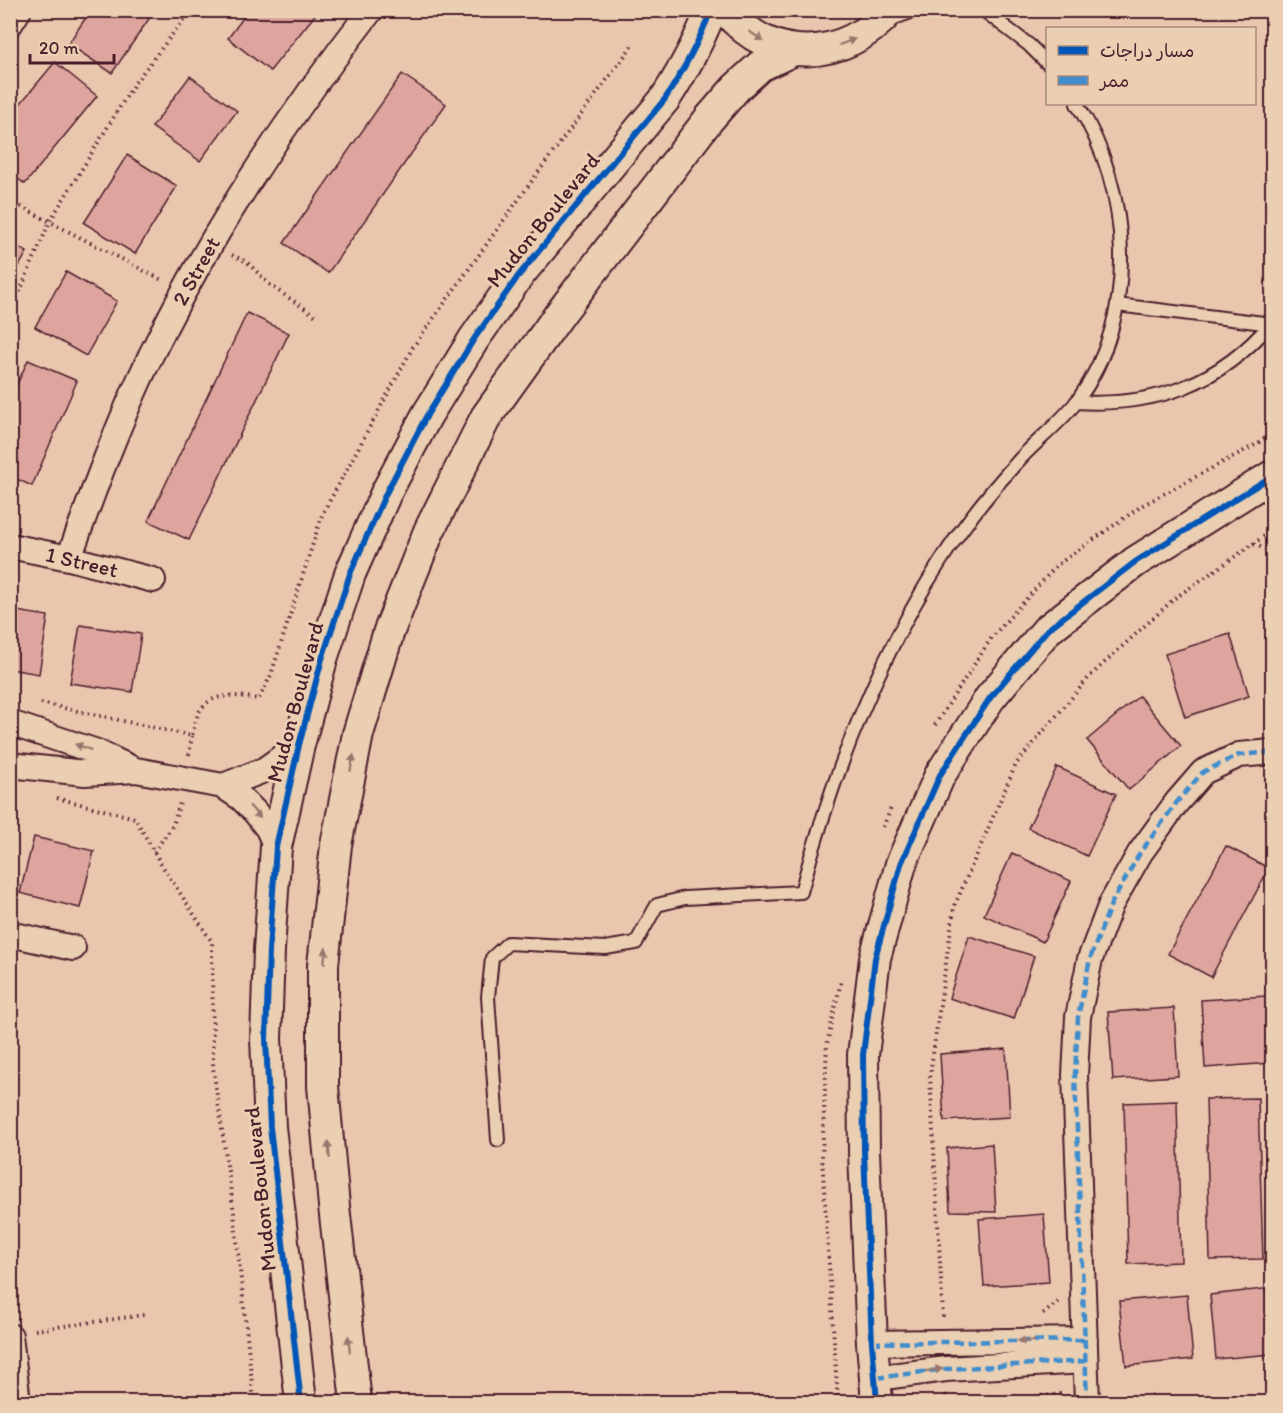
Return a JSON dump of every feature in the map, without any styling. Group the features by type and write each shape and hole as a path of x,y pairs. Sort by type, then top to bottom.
{"street":[{"path":"10,24 19,10"},
{"name":"2 Street","path":"69,558 120,422 184,291 210,244 287,122 371,10"},
{"name":"Mudon Boulevard","path":"301,1402 270,1127 266,1039 276,847 322,658 350,574 386,493 427,415 474,339 519,275 664,99 685,67 703,33 711,10"},
{"path":"726,10 736,23 763,41 794,50 823,50 852,42 883,18"},
{"path":"356,1402 323,1086 323,964 336,845 358,734 389,631 429,531 486,417 559,315 709,119 736,88 760,66 794,50"},
{"path":"1085,1351 946,1369 876,1390 864,1152 862,1055 875,958 898,874 940,775 990,698 1047,630 1135,562 1272,476"},
{"name":"1 Street","path":"10,546 69,558 153,580"},
{"path":"10,723 97,752 136,770"},
{"path":"223,786 264,770 299,745"},
{"path":"1087,1397 1076,1075 1078,1017 1090,959 1111,904 1140,853 1177,801 1203,772 1239,755 1272,752"},
{"path":"10,765 85,773 136,770 223,786 241,798 255,812 268,829 276,847"},
{"path":"10,934 73,948"},
{"path":"18,1402 22,1333"},
{"path":"872,1343 1085,1351"}],"lane":[{"path":"883,18 917,10"},
{"path":"972,10 985,12 1029,45 1046,63"},
{"path":"498,1140 488,998 492,958 508,943 605,948 636,943 657,905 685,898 801,892 826,804 847,747 892,647 918,599 940,562 992,492 1020,459 1076,402 1092,379 1112,331 1118,305 1122,247 1118,214 1102,156 1092,130 1078,105"},
{"path":"1118,305 1272,323"},
{"path":"1076,402 1103,404 1130,402 1182,389 1208,377 1231,362 1253,344 1272,323"}],"path":[{"path":"10,314 50,221 134,84 191,10"},
{"path":"32,702 192,736 201,709 216,698 235,696 259,699 271,675 322,515 413,347 632,46"},
{"path":"10,201 184,291"},
{"path":"210,244 247,262 271,286 316,316"},
{"path":"933,728 992,637 1057,565 1143,505 1255,445 1272,433"},
{"path":"954,1315 943,1314 930,1075 954,907 1016,764 1090,676 1175,598 1272,531"},
{"path":"1253,544 1272,552"},
{"path":"47,796 135,818 161,864 212,942 213,1067 234,1213 254,1402"},
{"path":"883,828 897,798"},
{"path":"838,1402 822,1157 827,1044 842,977"},
{"path":"1036,1320 1082,1282"},
{"path":"22,1333 144,1315"},
{"path":"988,1402 1087,1397"}],"building":[{"path":"91,10 155,10 112,73 68,44"},
{"path":"249,10 319,10 270,71 228,38"},
{"path":"55,62 97,96 25,184 10,173 10,116"},
{"path":"402,74 446,104 328,273 284,243"},
{"path":"190,76 237,111 200,161 152,127"},
{"path":"127,155 177,186 135,254 84,223"},
{"path":"10,243 27,252 10,282"},
{"path":"66,272 117,301 86,356 35,327"},
{"path":"247,313 289,333 189,540 148,521"},
{"path":"28,360 77,381 32,486 10,476 10,400"},
{"path":"10,610 48,616 39,674 10,669"},
{"path":"80,625 141,634 132,692 70,683"},
{"path":"1230,634 1249,696 1185,717 1165,654"},
{"path":"1139,696 1181,746 1129,790 1087,740"},
{"path":"1057,767 1116,794 1087,856 1028,828"},
{"path":"34,837 94,851 80,908 20,893"},
{"path":"1226,846 1269,868 1211,977 1168,954"},
{"path":"1012,853 1071,881 1043,942 984,915"},
{"path":"969,936 1034,956 1014,1019 949,998"},
{"path":"1267,996 1271,1063 1205,1068 1201,1000"},
{"path":"1174,1008 1178,1076 1113,1080 1108,1012"},
{"path":"1006,1049 1010,1117 944,1121 940,1054"},
{"path":"1258,1098 1263,1259 1210,1260 1206,1099"},
{"path":"1177,1101 1181,1262 1128,1264 1124,1103"},
{"path":"992,1144 996,1212 950,1211 947,1148"},
{"path":"1044,1214 1049,1282 984,1286 979,1219"},
{"path":"1272,1288 1272,1354 1216,1359 1210,1295"},
{"path":"1187,1295 1193,1359 1126,1366 1119,1301"}],"marked path":[{"path":"1087,1402 1075,1075 1078,1017 1090,959 1111,904 1140,853 1177,802 1203,772 1239,755 1272,752"},
{"path":"872,1343 1085,1340"},
{"path":"876,1378 946,1369 1085,1361"}],"cycle path":[{"path":"301,1402 270,1127 266,1039 276,847 299,745 322,659 350,574 386,493 427,415 474,339 519,275 665,99 690,56 711,10"},
{"path":"877,1402 872,1343 864,1152 863,1055 875,958 901,864 940,775 990,698 1047,630 1135,562 1272,476"}]}
